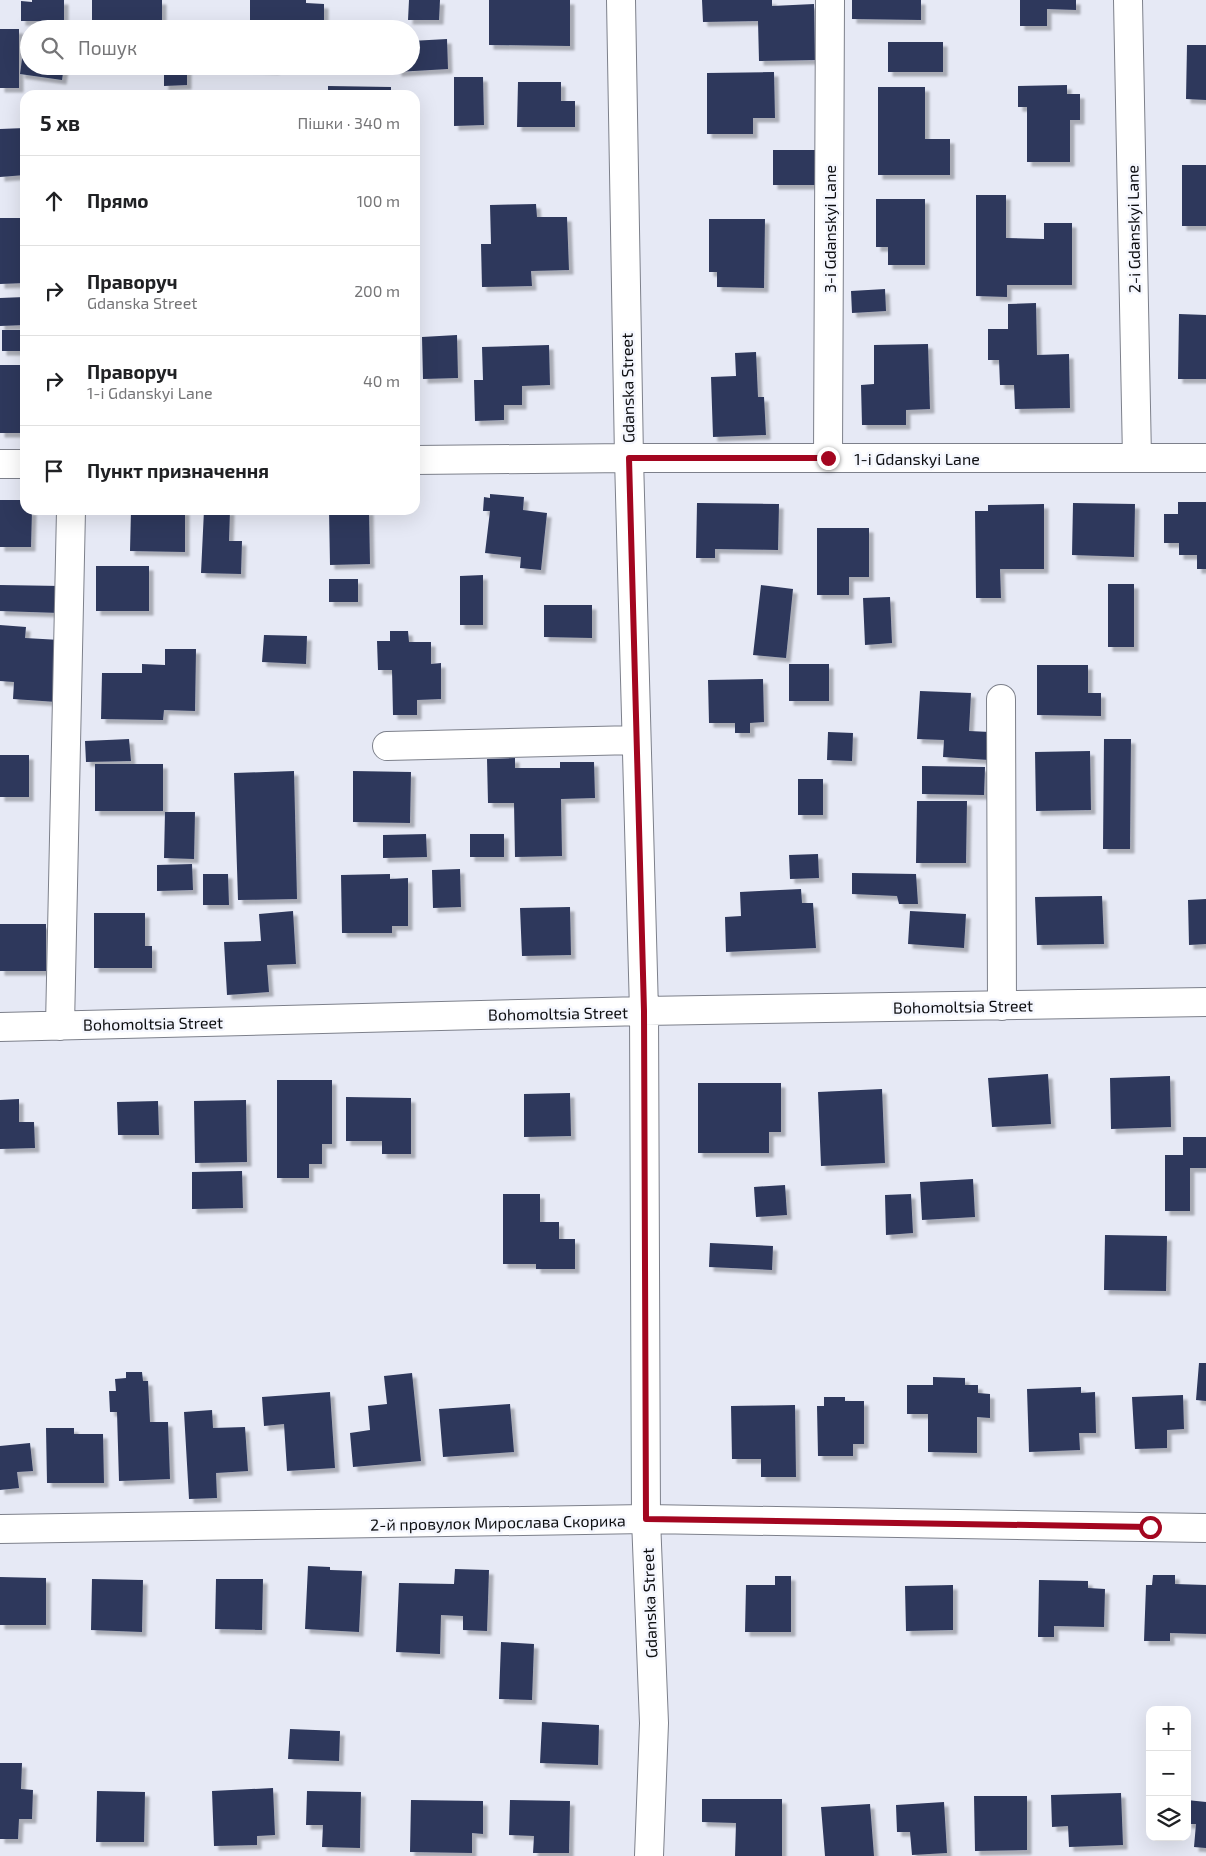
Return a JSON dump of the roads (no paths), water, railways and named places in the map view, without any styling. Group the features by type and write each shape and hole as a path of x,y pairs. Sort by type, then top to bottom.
{"street":[{"name":"Gdanska Street","path":"621,0 629,458 644,1011 646,1519 654,1723 649,1856"},
{"name":"3-i Gdanskyi Lane","path":"828,458 830,0"},
{"name":"2-i Gdanskyi Lane","path":"1128,0 1137,458"},
{"name":"1-i Gdanskyi Lane","path":"420,460 1206,458"},
{"path":"0,464 20,464"},
{"path":"60,1026 71,515"},
{"path":"1001,699 1002,1006"},
{"path":"387,746 636,740"},
{"name":"Bohomoltsia Street","path":"0,1027 644,1011 1206,1002"},
{"name":"2-й провулок Мирослава Скорика","path":"0,1530 646,1519 1206,1528"}]}
